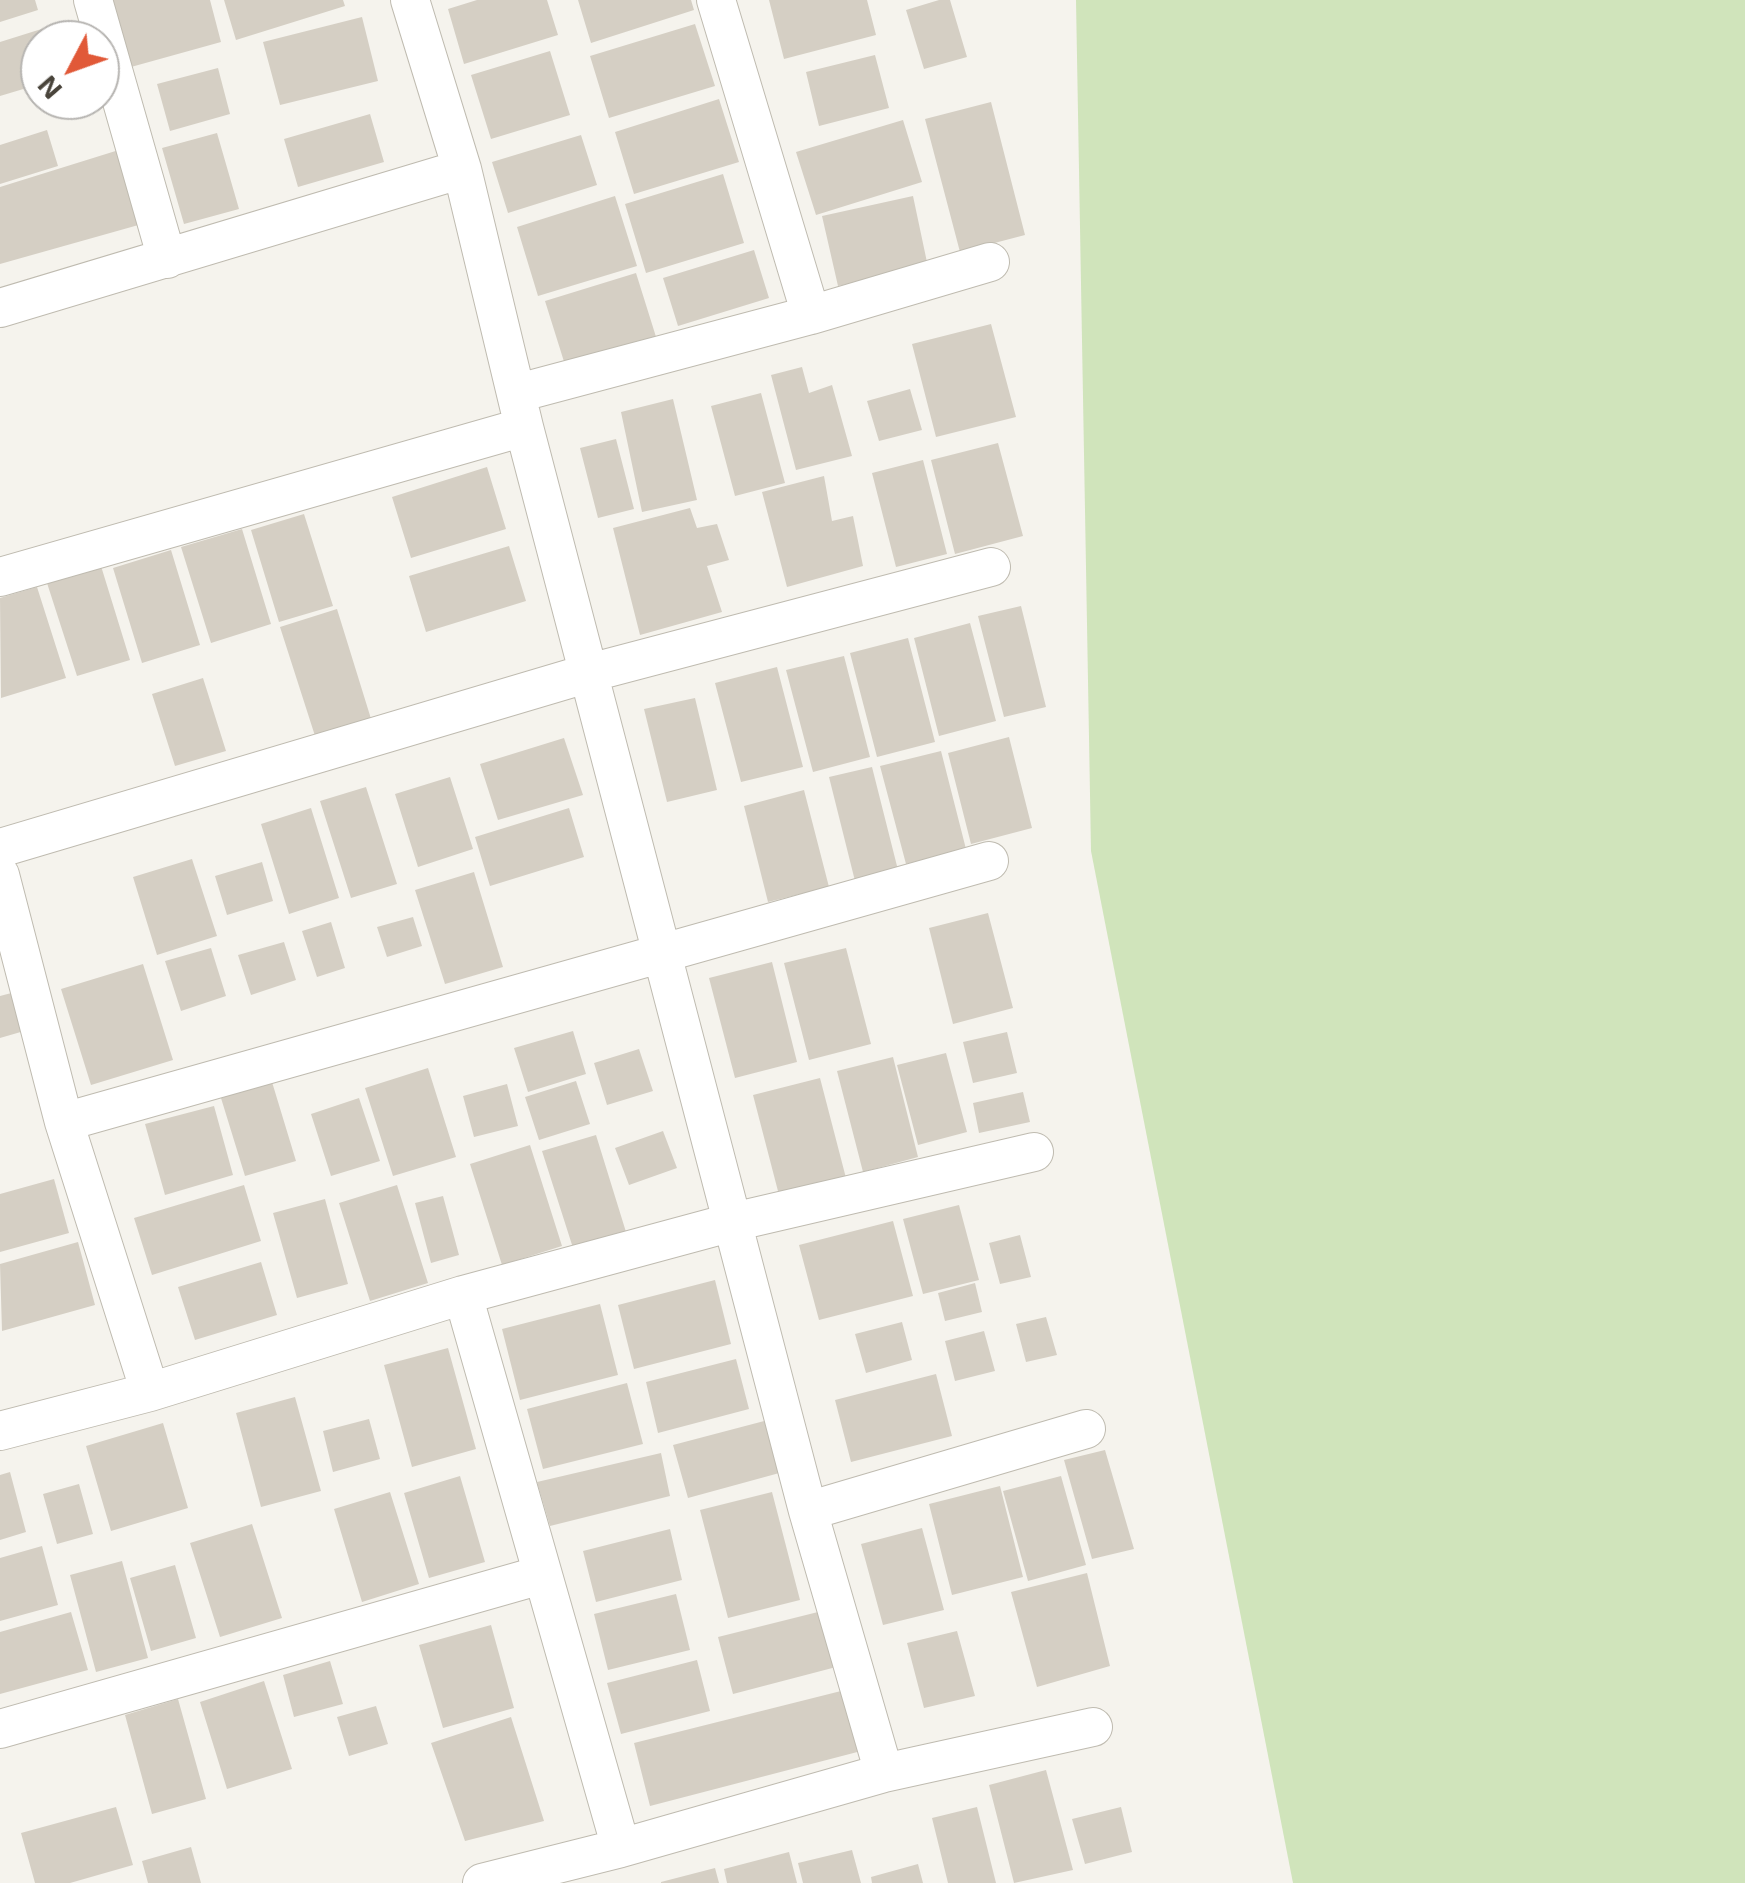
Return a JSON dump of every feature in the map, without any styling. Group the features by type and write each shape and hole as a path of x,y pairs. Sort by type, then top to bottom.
{"street":[{"path":"93,0 167,259"},
{"path":"410,0 462,168 661,953 808,1511 884,1773"},
{"path":"716,0 811,315"},
{"path":"0,308 462,168"},
{"path":"0,577 811,315 990,262"},
{"path":"0,848 589,672 991,567"},
{"path":"64,1122 989,860"},
{"path":"0,875 64,1122 150,1392"},
{"path":"0,1431 150,1392 462,1295 733,1222 1034,1152"},
{"path":"462,1295 621,1848"},
{"path":"808,1511 1086,1429"},
{"path":"0,1728 540,1575"},
{"path":"482,1883 884,1773 1093,1727"}],"green space":[{"path":"1076,0 1745,0 1745,1883 1293,1883 1091,851"}],"building":[{"path":"0,0 35,0 38,10 0,22"},
{"path":"112,0 210,0 221,42 131,67"},
{"path":"224,0 343,0 345,6 236,40"},
{"path":"477,0 547,0 558,35 464,64 448,9"},
{"path":"578,0 691,0 694,10 591,43"},
{"path":"769,0 867,0 876,35 784,59"},
{"path":"950,0 967,57 924,69 906,10"},
{"path":"362,17 378,81 280,105 263,42"},
{"path":"695,24 715,86 609,118 590,56"},
{"path":"20,36 20,90 0,96 0,42"},
{"path":"550,51 570,115 491,139 471,75"},
{"path":"875,55 889,108 819,126 806,72"},
{"path":"218,68 230,114 170,131 157,84"},
{"path":"719,99 739,162 634,194 615,132"},
{"path":"991,102 1025,235 960,252 925,119"},
{"path":"370,114 384,162 298,187 284,139"},
{"path":"903,120 922,182 816,215 796,152"},
{"path":"47,130 58,166 0,184 0,145"},
{"path":"217,133 239,209 184,224 162,148"},
{"path":"581,135 597,185 508,213 492,162"},
{"path":"122,149 142,224 0,264 0,187"},
{"path":"723,174 744,243 646,273 625,204"},
{"path":"615,196 637,266 538,296 517,227"},
{"path":"913,196 928,267 838,286 822,216"},
{"path":"754,250 769,298 678,326 663,278"},
{"path":"636,273 657,340 566,368 545,301"},
{"path":"991,324 1016,417 936,437 912,344"},
{"path":"802,367 809,393 832,385 852,456 796,470 771,375"},
{"path":"910,389 922,430 879,441 867,401"},
{"path":"761,393 785,483 735,496 711,406"},
{"path":"673,399 697,500 642,512 621,412"},
{"path":"616,439 634,509 598,518 580,448"},
{"path":"998,443 1023,536 955,554 931,460"},
{"path":"923,460 947,554 896,567 872,473"},
{"path":"487,467 506,529 411,558 392,497"},
{"path":"824,476 832,521 853,516 863,566 787,587 762,492"},
{"path":"690,508 697,528 717,524 729,560 707,566 722,612 640,635 613,528"},
{"path":"304,514 333,606 279,622 251,530"},
{"path":"242,529 271,624 211,643 181,547"},
{"path":"509,546 526,601 426,632 409,576"},
{"path":"171,550 200,645 142,663 113,568"},
{"path":"101,566 130,660 77,676 47,583"},
{"path":"37,587 66,678 1,698 0,598"},
{"path":"1021,606 1046,707 1004,717 978,616"},
{"path":"337,609 372,722 316,739 280,627"},
{"path":"970,623 996,721 939,736 914,638"},
{"path":"908,638 935,742 877,757 850,653"},
{"path":"844,656 870,757 813,772 786,670"},
{"path":"777,667 803,767 741,782 715,683"},
{"path":"203,678 226,751 175,766 152,694"},
{"path":"695,698 717,790 667,802 644,709"},
{"path":"1009,737 1032,828 971,844 948,753"},
{"path":"564,738 583,795 498,820 480,764"},
{"path":"941,751 966,849 906,864 880,766"},
{"path":"872,767 898,870 855,881 829,777"},
{"path":"450,777 473,849 418,867 395,794"},
{"path":"366,787 397,884 351,898 320,801"},
{"path":"804,790 829,887 768,902 744,806"},
{"path":"311,808 339,898 289,914 261,824"},
{"path":"569,808 584,857 490,886 475,837"},
{"path":"192,859 217,936 157,955 133,877"},
{"path":"262,862 273,901 227,915 215,876"},
{"path":"474,872 503,967 445,984 415,890"},
{"path":"988,913 1013,1008 953,1024 929,928"},
{"path":"413,917 422,946 387,957 377,927"},
{"path":"331,922 345,968 317,977 302,931"},
{"path":"284,942 296,980 251,995 238,955"},
{"path":"211,948 226,996 181,1011 165,961"},
{"path":"846,948 871,1044 809,1060 784,963"},
{"path":"772,962 797,1062 735,1078 709,978"},
{"path":"143,964 173,1060 91,1085 61,989"},
{"path":"19,991 31,1029 0,1038 0,996"},
{"path":"573,1031 586,1074 528,1092 514,1048"},
{"path":"1007,1032 1017,1073 973,1083 963,1042"},
{"path":"639,1049 653,1091 607,1105 594,1063"},
{"path":"946,1053 967,1132 918,1145 897,1065"},
{"path":"893,1057 918,1157 863,1172 837,1071"},
{"path":"428,1068 456,1157 393,1176 365,1088"},
{"path":"820,1078 846,1178 779,1195 753,1095"},
{"path":"576,1081 590,1124 539,1140 525,1097"},
{"path":"272,1082 296,1161 245,1176 221,1098"},
{"path":"507,1084 518,1126 474,1137 463,1096"},
{"path":"1023,1092 1030,1122 979,1133 973,1103"},
{"path":"359,1098 380,1161 331,1176 311,1114"},
{"path":"214,1106 233,1175 165,1195 145,1124"},
{"path":"663,1131 677,1168 629,1185 615,1148"},
{"path":"596,1135 626,1232 573,1248 542,1151"},
{"path":"530,1145 562,1246 502,1265 470,1164"},
{"path":"54,1179 69,1233 0,1252 0,1194"},
{"path":"244,1185 261,1241 152,1275 134,1218"},
{"path":"397,1185 428,1283 370,1301 339,1203"},
{"path":"443,1196 459,1255 431,1263 415,1203"},
{"path":"325,1199 348,1284 297,1298 273,1213"},
{"path":"959,1205 979,1280 923,1294 903,1219"},
{"path":"893,1221 913,1296 819,1320 799,1245"},
{"path":"1020,1235 1031,1277 1000,1284 989,1243"},
{"path":"78,1242 95,1305 2,1331 0,1264"},
{"path":"261,1262 277,1315 195,1340 178,1287"},
{"path":"715,1280 731,1344 634,1369 618,1305"},
{"path":"975,1283 982,1312 945,1321 938,1293"},
{"path":"600,1304 618,1375 520,1400 502,1329"},
{"path":"1046,1317 1057,1355 1026,1362 1016,1324"},
{"path":"902,1322 912,1360 866,1373 855,1334"},
{"path":"984,1331 995,1371 955,1381 945,1341"},
{"path":"448,1348 476,1449 412,1467 384,1365"},
{"path":"736,1359 749,1409 658,1433 646,1382"},
{"path":"936,1374 952,1436 851,1462 835,1400"},
{"path":"627,1383 643,1444 543,1469 527,1409"},
{"path":"295,1397 321,1491 261,1507 236,1413"},
{"path":"369,1419 380,1459 333,1472 323,1431"},
{"path":"768,1420 783,1472 688,1498 673,1445"},
{"path":"163,1423 188,1508 111,1531 86,1446"},
{"path":"1105,1450 1134,1549 1092,1559 1064,1460"},
{"path":"661,1453 670,1496 550,1526 537,1482"},
{"path":"10,1472 26,1532 0,1540 0,1475"},
{"path":"460,1476 485,1562 429,1578 404,1493"},
{"path":"1061,1476 1086,1565 1028,1581 1003,1491"},
{"path":"79,1484 93,1534 57,1544 43,1494"},
{"path":"1000,1486 1023,1577 952,1595 929,1504"},
{"path":"390,1492 419,1584 362,1602 334,1509"},
{"path":"772,1492 800,1600 728,1618 700,1510"},
{"path":"252,1524 282,1618 220,1637 190,1543"},
{"path":"922,1528 944,1610 883,1625 861,1544"},
{"path":"670,1529 682,1580 596,1602 583,1551"},
{"path":"42,1546 58,1605 0,1621 0,1558"},
{"path":"122,1561 148,1658 96,1672 70,1575"},
{"path":"175,1565 196,1638 151,1651 130,1578"},
{"path":"1087,1573 1110,1666 1037,1687 1011,1592"},
{"path":"676,1594 690,1650 608,1670 594,1614"},
{"path":"826,1610 840,1666 733,1694 718,1637"},
{"path":"71,1612 88,1670 0,1694 0,1632"},
{"path":"491,1625 514,1708 443,1728 419,1645"},
{"path":"957,1631 975,1696 924,1708 907,1643"},
{"path":"697,1660 710,1711 621,1734 607,1683"},
{"path":"330,1661 343,1704 294,1717 283,1675"},
{"path":"264,1681 292,1769 227,1789 200,1702"},
{"path":"849,1689 865,1750 650,1806 634,1743"},
{"path":"178,1699 206,1799 152,1814 125,1715"},
{"path":"376,1706 388,1744 349,1756 337,1717"},
{"path":"511,1717 544,1821 465,1841 431,1743"},
{"path":"1046,1770 1073,1870 1014,1883 989,1785"},
{"path":"116,1807 133,1865 70,1883 35,1883 21,1833"},
{"path":"977,1807 996,1883 948,1883 932,1818"},
{"path":"1121,1807 1132,1852 1085,1864 1072,1819"},
{"path":"191,1847 201,1883 148,1883 142,1861"},
{"path":"852,1850 861,1883 803,1883 798,1863"},
{"path":"789,1852 797,1883 727,1883 724,1869"},
{"path":"918,1864 923,1883 872,1883 871,1877"},
{"path":"715,1868 719,1883 661,1883 661,1882"}]}
